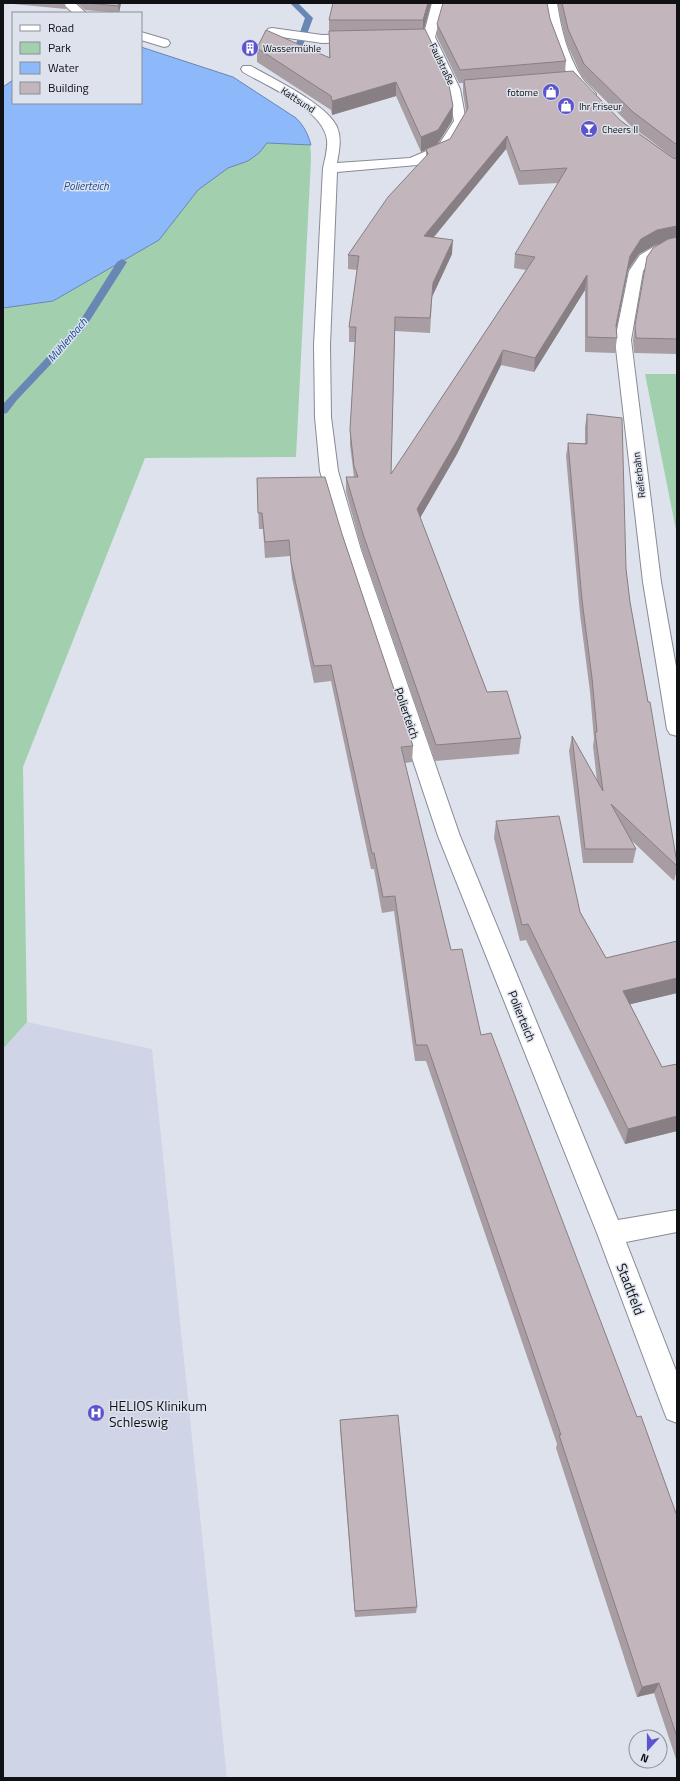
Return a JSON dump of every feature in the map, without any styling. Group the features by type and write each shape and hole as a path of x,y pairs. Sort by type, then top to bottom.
{"street":[{"path":"68,3 79,12"},
{"name":"Faulstraße","path":"330,168 412,162 443,149 460,121 454,89 429,37 438,3"},
{"path":"551,3 553,21 559,42 575,79 597,101"},
{"path":"272,32 322,39 368,38"},
{"path":"142,36 164,43"},
{"path":"414,37 429,37"},
{"name":"Kattsund","path":"247,69 314,108 330,126 334,141 330,168"},
{"path":"560,80 575,79"},
{"path":"454,89 469,88"},
{"name":"Polierteich","path":"330,168 322,344 322,417 328,471 352,550 449,836 610,1233"},
{"name":"Reiferbahn","path":"677,245 660,249 645,258 636,271 623,340 652,582 677,729"},
{"path":"610,1233 677,1220"},
{"name":"Stadtfeld","path":"610,1233 677,1409"}],"shaded area":[{"name":"HELIOS Klinikum Schleswig","path":"27,1022 152,1049 227,1778 3,1778 3,1049"}],"green space":[{"path":"142,47 233,77 296,118 308,137 311,159 296,457 145,458 23,767 27,1022 3,1049 3,87 12,81 12,104 142,104"},
{"path":"645,374 677,374 677,535"}],"water":[{"name":"Polierteich","path":"142,47 233,77 296,118 309,137 311,145 267,143 259,153 248,161 228,168 198,190 159,240 53,301 3,308 3,87 12,81 12,104 142,104"}],"building":[{"path":"87,3 119,3 118,6"},
{"path":"333,3 428,3 423,20 329,20"},
{"path":"443,3 547,3 550,19 566,61 460,70 437,24"},
{"path":"562,3 677,3 677,145 633,112 584,64 568,29"},
{"path":"425,29 447,75 453,106 438,130 421,137 396,82 332,101 331,96 257,48 266,30 330,58 329,31"},
{"path":"573,71 621,121 673,158 677,159 677,226 657,230 641,239 630,256 616,325 617,338 587,337 587,275 535,358 503,350 458,439 417,509 487,692 507,691 521,738 436,745 363,534 346,477 358,477 354,466 350,430 356,327 349,327 359,256 348,255 388,197 428,154 426,149 450,139 468,108 464,80","holes":["507,136 520,171 567,168 515,254 535,257 391,474 395,317 430,318 433,283 453,240 424,236"]},
{"path":"677,237 677,339 636,338 635,325 647,257 653,248 668,239"},
{"path":"587,414 622,418 626,569 630,602 648,702 650,702 677,866 611,804 636,849 585,849 572,736 603,791 595,732 597,732 592,678 582,600 568,443 587,444"},
{"path":"325,477 342,534 413,746 401,747 451,950 462,949 481,1035 491,1033 637,1417 641,1416 677,1516 677,1737 659,1683 642,1687 559,1435 561,1435 427,1045 416,1045 395,896 383,897 331,665 314,666 291,562 289,540 265,542 262,513 258,513 257,478"},
{"path":"559,816 580,912 606,958 677,941 677,978 623,991 662,1067 677,1064 677,1116 628,1129 528,924 522,925 496,821"},
{"path":"398,1415 417,1607 355,1611 340,1420"}],"waterway":[{"name":"Mühlenbach","path":"291,60 294,59 309,18 294,3"},
{"name":"Mühlenbach","path":"3,411 13,398 82,326 122,262"}],"place":[{"name":"Wassermühle","path":"250,48"},
{"name":"fotome","path":"551,92"},
{"name":"Ihr Friseur","path":"566,106"},
{"name":"Cheers II","path":"589,129"},
{"name":"HELIOS Klinikum Schleswig","path":"96,1413"}]}
